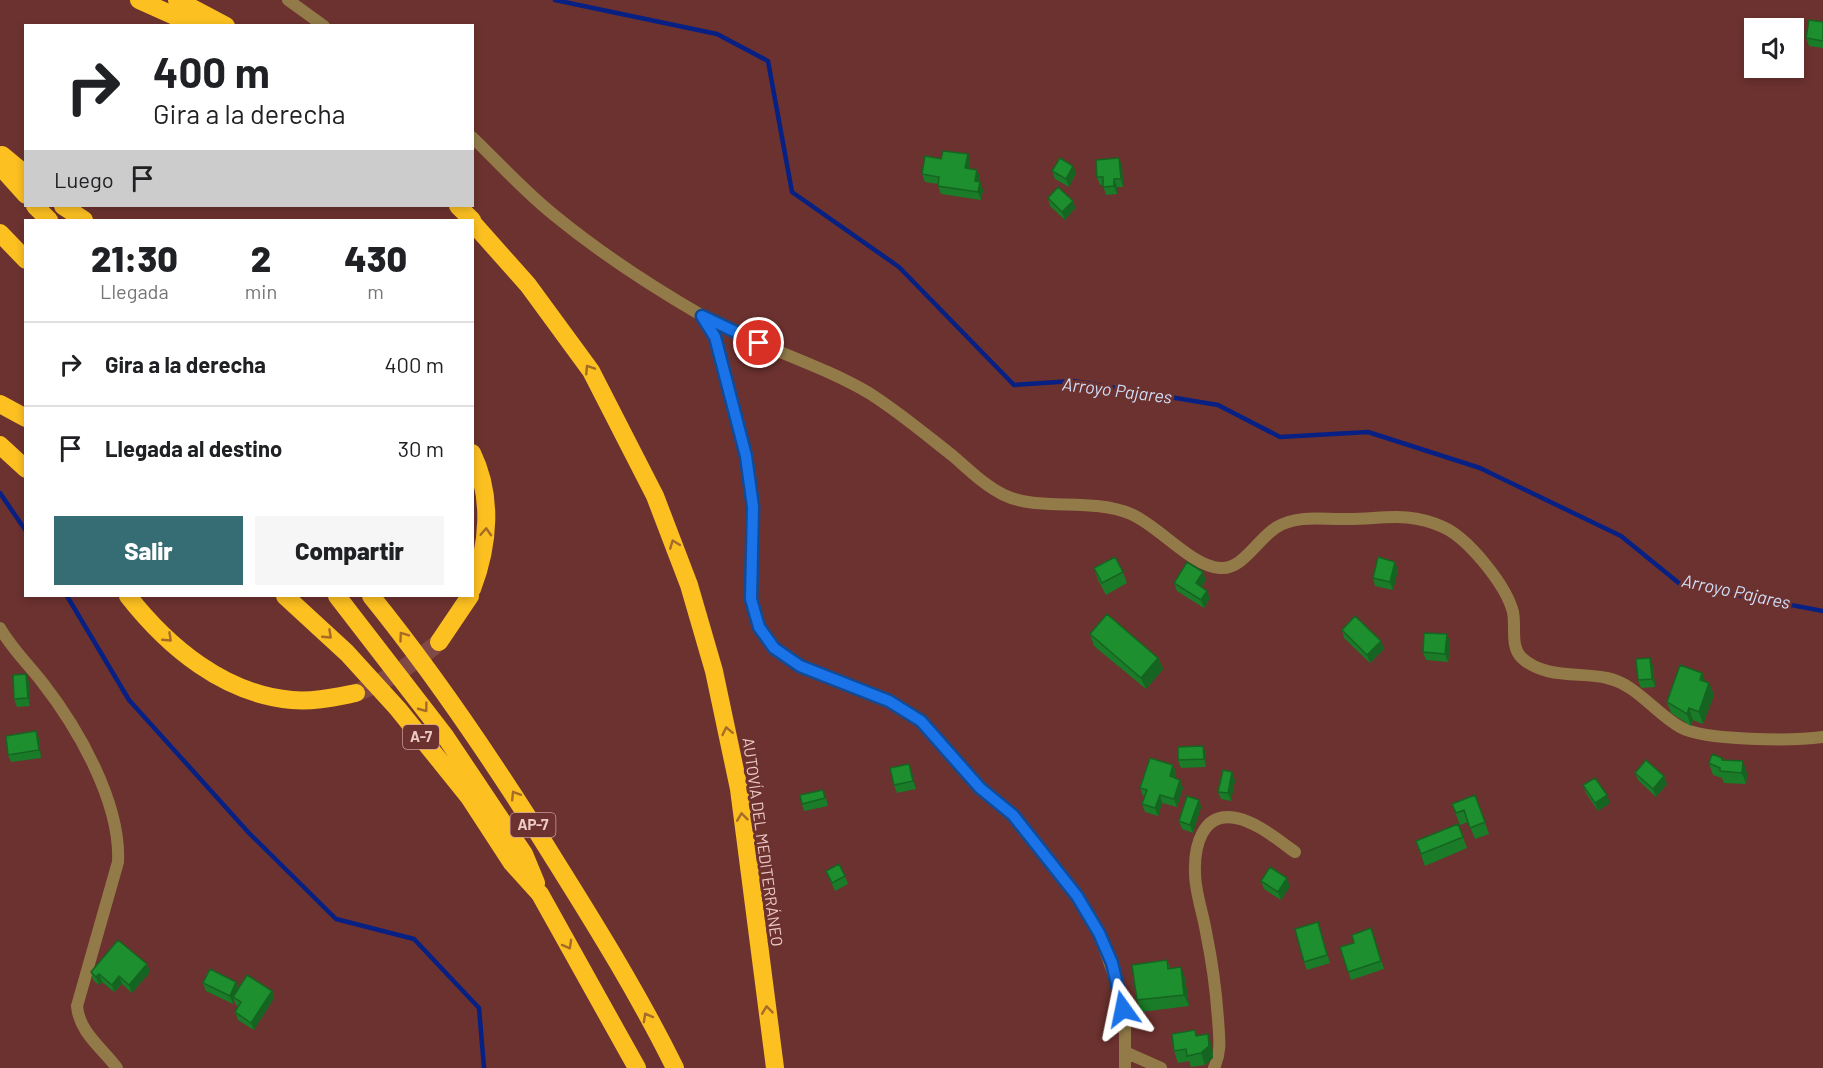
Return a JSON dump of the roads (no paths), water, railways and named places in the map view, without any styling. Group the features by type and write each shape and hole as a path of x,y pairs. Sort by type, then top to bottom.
{"highway":[{"path":"139,0 193,24"},
{"path":"177,0 222,24"},
{"path":"0,154 24,173"},
{"path":"0,166 24,193"},
{"path":"36,207 48,219"},
{"path":"64,207 82,219"},
{"name":"AUTOVÍA DEL MEDITERRÁNEO","path":"459,207 470,219"},
{"name":"AUTOVÍA DEL MEDITERRÁNEO","path":"474,223 528,285 591,371 655,496 689,585 714,670 739,789 775,1068"},
{"path":"0,234 24,258"},
{"path":"0,404 24,417"},
{"path":"0,445 24,467"},
{"path":"474,460 485,496 487,532 482,565 474,584"},
{"path":"129,597 144,616 177,647 205,670 231,684 261,695 292,701 323,700 356,693"},
{"name":"A-7","path":"286,597 347,653 399,709 469,797 512,863 540,894 637,1068"},
{"name":"AP-7","path":"338,597 445,736 524,854 540,894"},
{"name":"AP-7","path":"372,597 401,632 505,780 598,928 675,1068"},
{"path":"439,642 469,597"}],"street":[{"path":"288,0 321,24"},
{"path":"474,139 551,213 587,240 702,316 853,384 899,411 979,478 1005,496 1028,501 1089,504 1130,514 1161,532 1200,561 1215,568 1228,568 1239,562 1277,527 1299,518 1350,519 1392,514 1415,518 1444,527 1468,543 1504,593 1513,613 1515,646 1520,657 1534,666 1585,677 1606,677 1623,684 1682,729 1704,736 1823,737"},
{"path":"702,316 715,337 746,456 753,507 751,599 759,627 774,648 800,666 889,701 921,721 980,788 1013,815 1077,896 1099,933 1120,993 1125,1025 1125,1068"},
{"path":"0,628 10,646 43,683 71,727 113,808 120,839 118,862 77,1006 78,1018 84,1029 117,1068"},
{"path":"1214,1068 1221,1054 1212,961 1195,875 1197,844 1207,824 1221,817 1238,818 1261,829 1296,852"},
{"path":"1125,1052 1161,1068"}],"waterway":[{"name":"Arroyo Pajares","path":"555,0 717,34 768,61 792,192 899,267 1014,385 1073,381 1218,405 1280,437 1368,432 1480,468 1621,536 1680,584 1823,611"},
{"path":"0,493 24,528"},
{"path":"68,597 129,700 249,833 336,919 414,939 479,1008 484,1068"}],"tunnel":[{"path":"356,693 400,671 439,642"}]}
